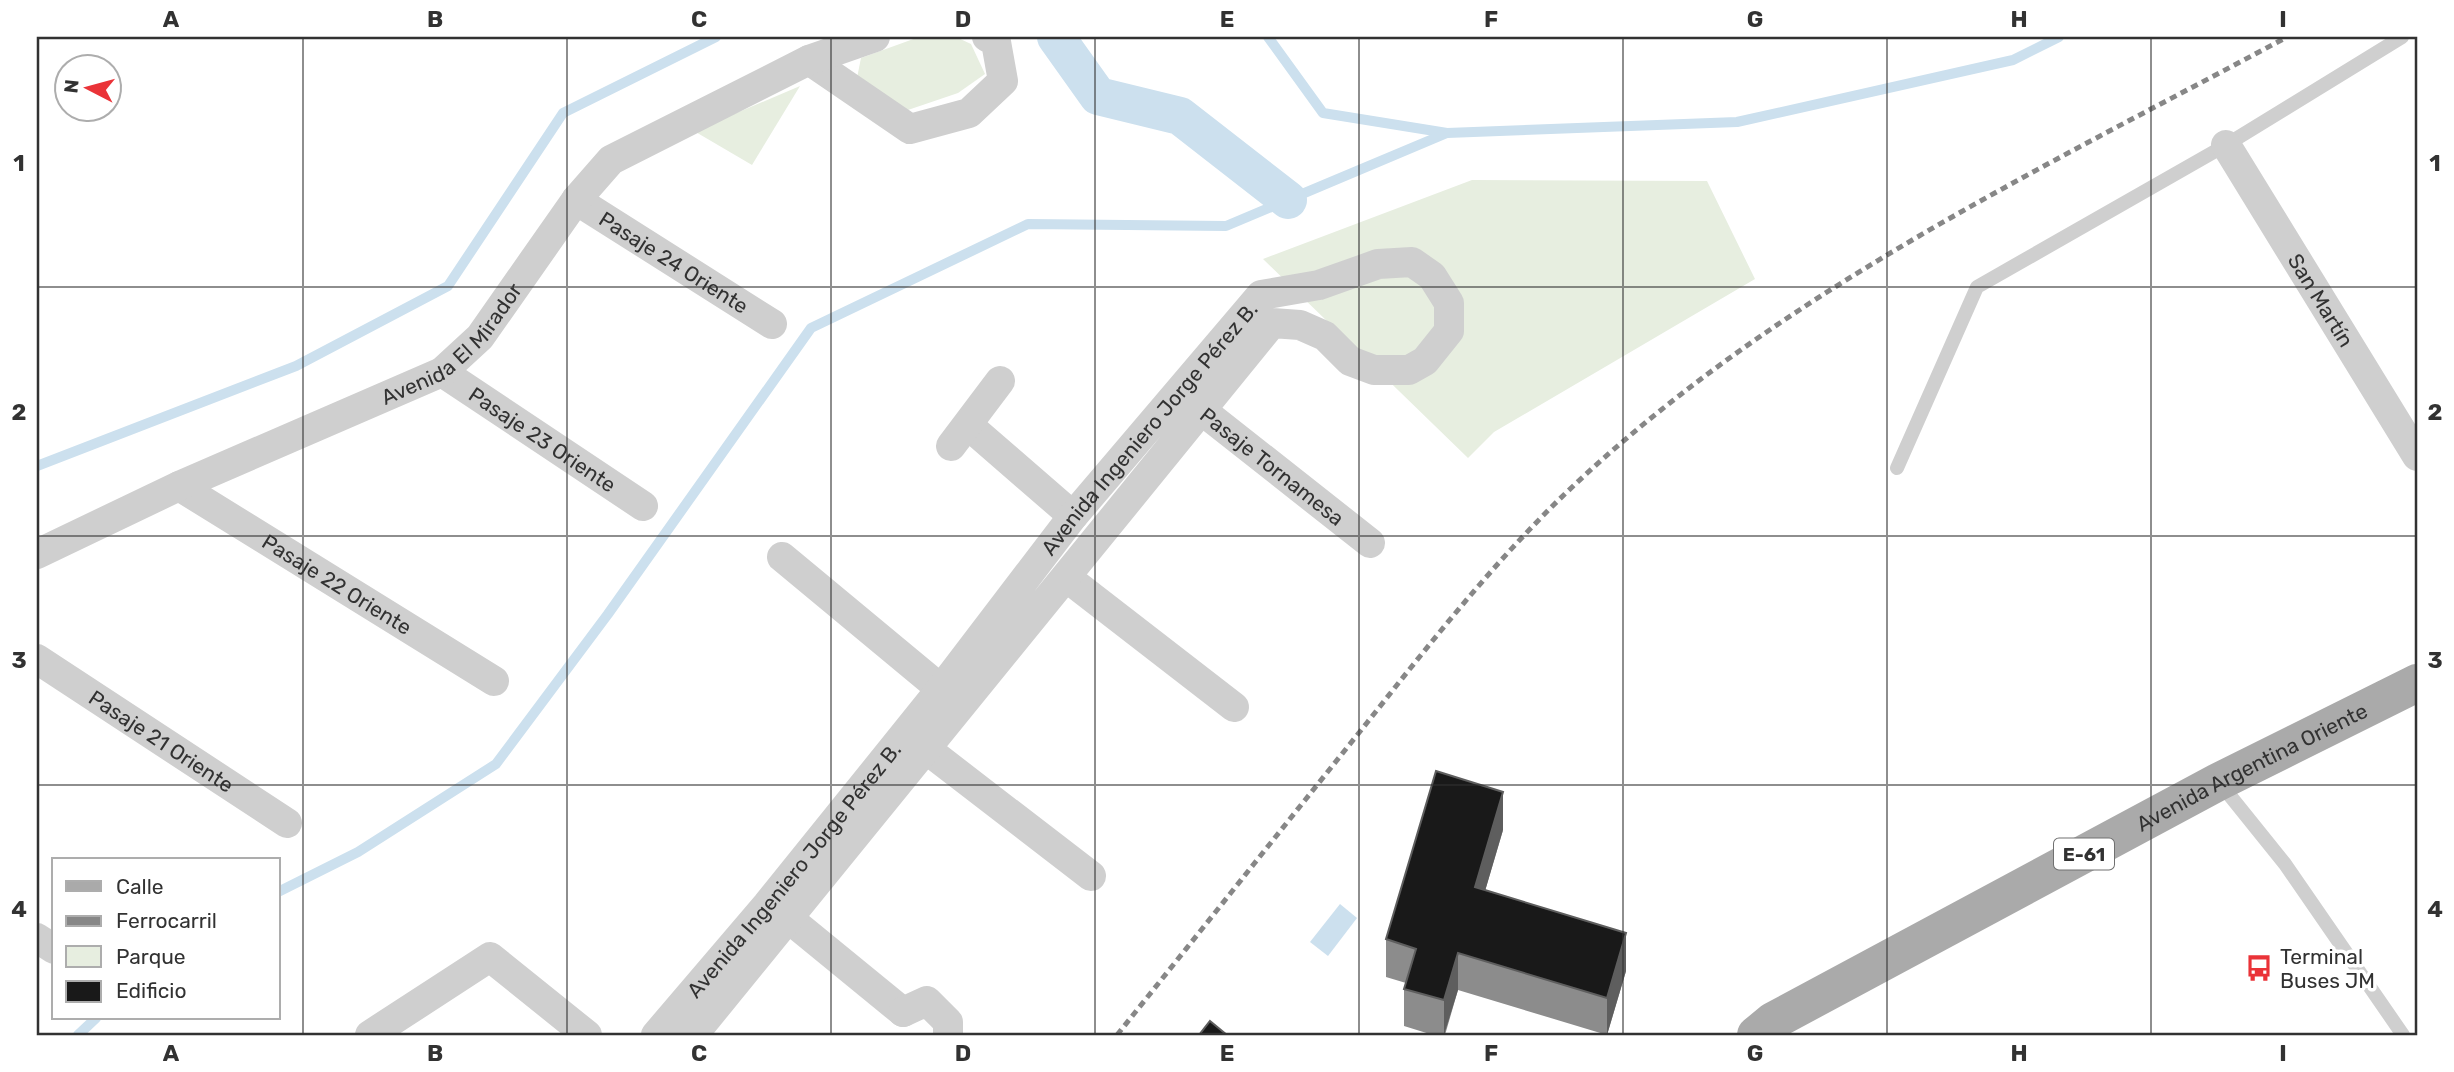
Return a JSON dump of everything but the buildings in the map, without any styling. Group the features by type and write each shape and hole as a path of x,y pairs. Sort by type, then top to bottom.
{"main road":[{"name":"Avenida Argentina Oriente","path":"1756,1035 1773,1021 2218,782 2417,683"}],"street":[{"name":"Avenida El Mirador","path":"37,554 179,486 442,372 480,337 576,200 611,160 809,60 875,37"},
{"path":"809,60 910,129 969,113 1003,81 996,41 987,37"},
{"name":"San Martín","path":"2226,145 2417,456"},
{"name":"Pasaje 24 Oriente","path":"576,200 772,324"},
{"name":"Avenida Ingeniero Jorge Pérez B.","path":"656,1035 767,905 941,689 1073,516 1177,390 1261,295 1319,285 1378,264 1412,262 1433,276 1449,303 1449,331 1425,361 1409,370 1374,370 1350,361 1325,336 1300,325 1272,323 693,1035"},
{"name":"Pasaje 23 Oriente","path":"442,372 643,506"},
{"path":"1000,381 960,436 1073,516"},
{"name":"Pasaje Tornamesa","path":"1177,390 1370,543"},
{"name":"Pasaje 22 Oriente","path":"179,486 494,681"},
{"path":"782,557 941,689 926,749 1091,876"},
{"path":"1066,577 1234,707"},
{"name":"Pasaje 21 Oriente","path":"37,659 287,823"},
{"path":"788,918 903,1024 927,1001 948,1022 948,1035"},
{"path":"37,938 52,948"},
{"path":"370,1035 490,957 587,1035"}],"lane":[{"path":"1897,468 1977,287 2226,145 2402,37"},
{"path":"2218,782 2285,864 2403,1035"}],"green space":[{"path":"919,37 956,37 971,44 985,74 958,93 905,111 857,78 861,58"},
{"path":"800,86 752,165 694,131"},
{"path":"1472,180 1707,181 1755,279 1494,432 1468,458 1263,259"}],"water":[{"path":"1340,904 1357,918 1328,956 1310,942"}],"waterway":[{"path":"37,466 296,366 448,286 563,113 716,37"},
{"path":"1056,37 1098,96 1180,116 1288,200"},
{"path":"1268,37 1323,113 1447,133"},
{"path":"280,891 358,852 496,764 608,614 811,328 1028,224 1226,226 1447,133 1737,122 2013,60 2059,37"},
{"path":"78,1035 94,1020"}],"railway":[{"path":"1117,1035 1468,598 1554,505 1663,408 1746,346 1921,235 2012,183 2287,37"}],"place":[{"name":"Terminal Buses JM","path":"2259,968"}]}
